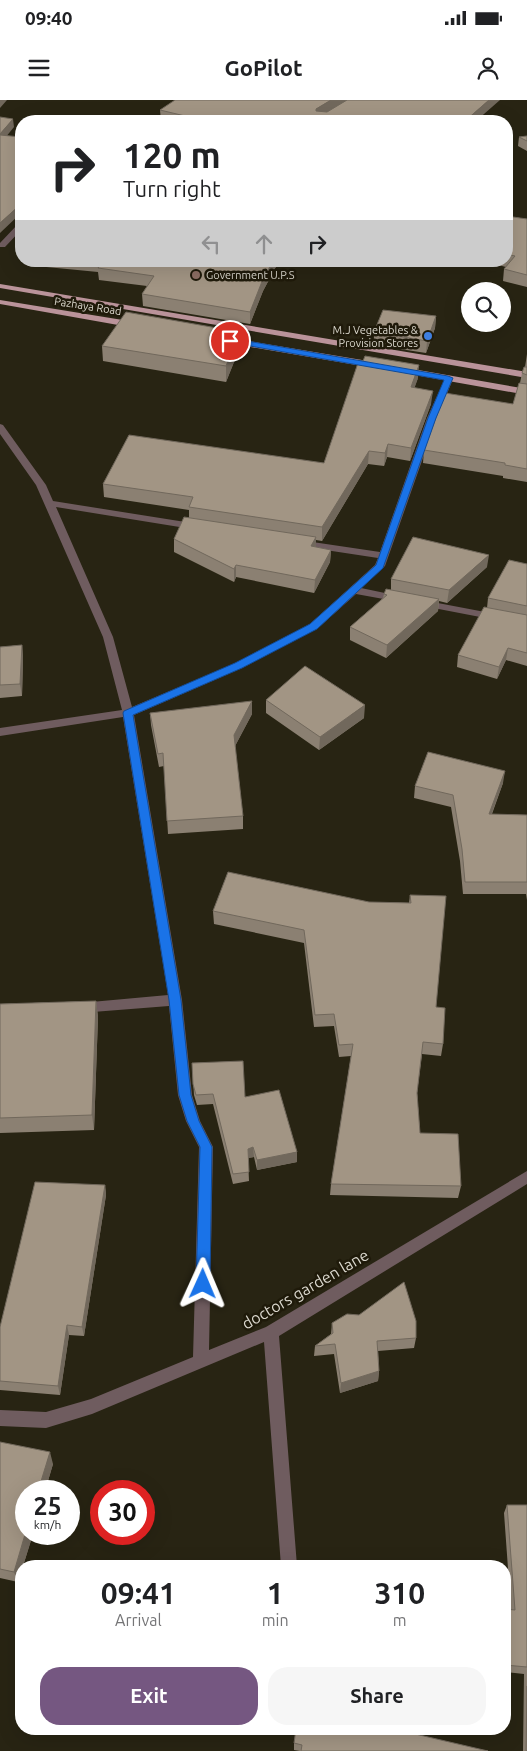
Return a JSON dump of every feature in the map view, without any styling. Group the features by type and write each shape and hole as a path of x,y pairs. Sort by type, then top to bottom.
{"main road":[{"path":"0,286 527,375"},
{"name":"Pazhaya Road","path":"0,302 144,326"},
{"path":"211,337 382,367"},
{"path":"392,368 527,392"}],"street":[{"path":"1,247 15,232"},
{"path":"0,732 128,713 238,666 314,626 380,566 448,378"},
{"path":"0,426 41,485 108,637 128,713 175,1000 185,1095 193,1121 206,1147 201,1362"},
{"path":"49,503 206,528"},
{"path":"285,540 383,556"},
{"path":"353,590 527,624"},
{"path":"68,1009 175,1000"},
{"name":"doctors garden lane","path":"0,1418 46,1420 92,1406 271,1332 527,1177"},
{"path":"271,1332 289,1560"}],"building":[{"path":"175,100 331,100 316,109 316,111 327,112 347,100 489,100 472,115 181,115 160,110"},
{"path":"0,117 13,119 0,134"},
{"path":"0,135 15,136 15,209 0,223"},
{"path":"527,136 527,141 519,137"},
{"path":"513,217 527,219 527,275 504,269 506,267 513,267 513,258 515,256 513,256"},
{"path":"270,267 250,312 142,294 154,276 98,268"},
{"path":"383,310 436,316 427,341 374,332"},
{"path":"126,312 240,332 226,366 102,346"},
{"path":"365,356 419,365 411,387 433,391 411,448 388,444 385,453 369,451 322,527 189,507 193,497 103,484 129,435 324,463 359,360 363,361"},
{"path":"524,367 527,367 527,375 522,373"},
{"path":"519,383 527,384 527,469 505,465 505,463 424,450 445,393 513,404"},
{"path":"184,517 316,537 311,546 331,550 315,580 236,565 234,569 174,539"},
{"path":"413,537 489,555 449,590 391,579"},
{"path":"509,560 527,564 527,606 488,598"},
{"path":"386,589 439,599 387,645 350,627 387,595 384,594"},
{"path":"484,607 527,615 527,653 508,648 499,667 458,655"},
{"path":"22,645 20,684 0,685 0,647"},
{"path":"305,666 365,705 320,737 266,700"},
{"path":"252,701 234,735 243,816 167,821 163,753 158,754 150,713"},
{"path":"428,752 505,771 489,814 527,815 527,882 465,882 462,849 453,795 415,786"},
{"path":"228,872 369,902 411,903 410,895 446,896 436,1007 445,1008 443,1044 423,1042 417,1093 420,1133 458,1134 461,1186 331,1184 353,1044 339,1045 334,1014 315,1015 304,930 213,911"},
{"path":"96,1001 92,1115 0,1118 0,1004"},
{"path":"243,1061 245,1097 279,1090 297,1152 257,1160 253,1147 248,1149 249,1172 233,1174 213,1094 196,1095 193,1084 192,1063"},
{"path":"35,1182 105,1185 82,1327 67,1325 58,1386 0,1381 0,1327"},
{"path":"404,1282 416,1321 416,1338 377,1341 379,1371 341,1383 335,1344 315,1346 333,1333 332,1323 347,1314 359,1315"},
{"path":"0,1442 50,1452 41,1480 15,1480 15,1545 22,1545 18,1560 15,1560 14,1572 0,1569"},
{"path":"507,1505 527,1505 527,1667 511,1666 511,1610 515,1610"},
{"path":"527,1686 527,1751 526,1751"},
{"path":"295,1735 420,1735 488,1751 301,1751 302,1745 294,1743"}],"place":[{"name":"Government U.P.S","path":"196,275"},
{"name":"M.J Vegetables & Provision Stores","path":"428,336"}],"route":[{"path":"203,1284 206,1147 193,1121 185,1095 175,1000 128,713 238,666 314,626 380,566 448,378 230,341"}]}
